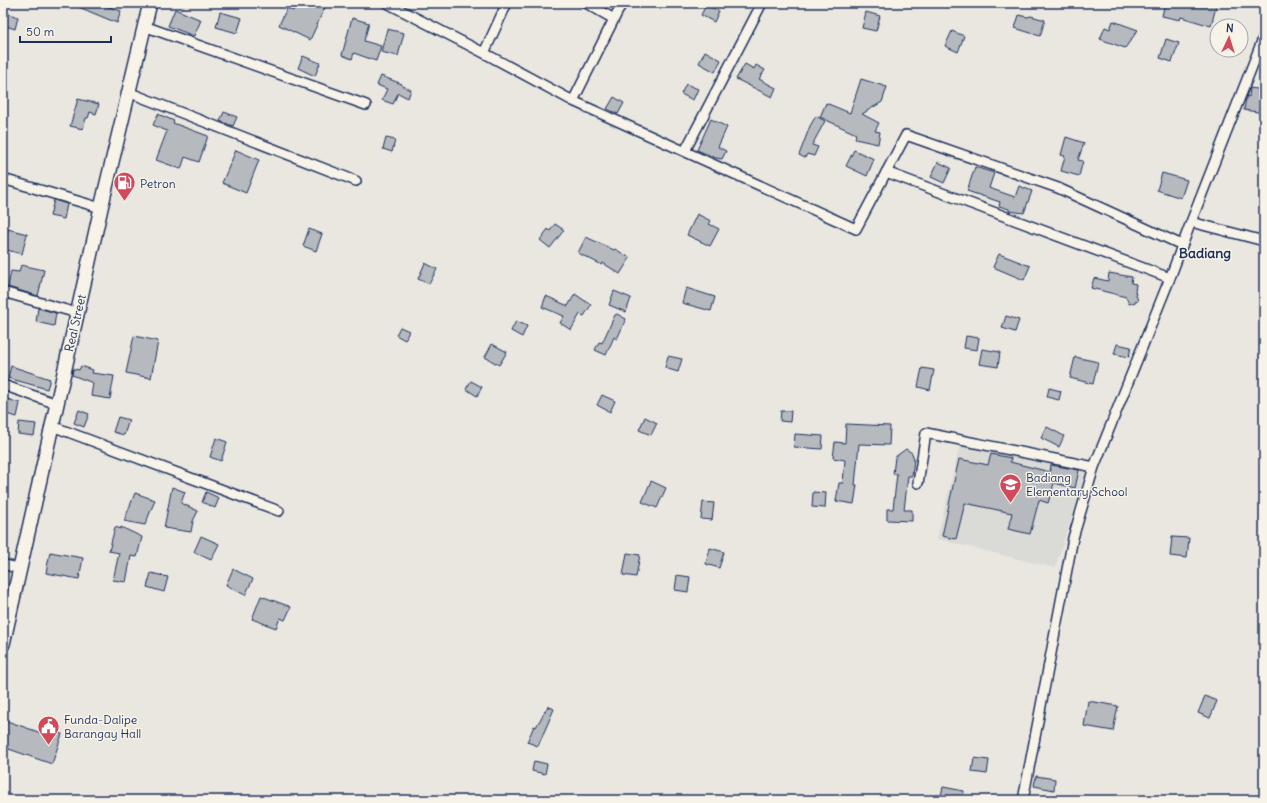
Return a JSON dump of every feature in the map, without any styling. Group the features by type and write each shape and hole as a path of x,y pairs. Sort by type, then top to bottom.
{"main road":[{"name":"Real Street","path":"3,644 101,208 150,3"}],"street":[{"path":"387,3 484,52 573,101 856,229 906,135 1058,188 1182,245"},
{"path":"484,52 507,3"},
{"path":"586,3 614,19"},
{"path":"573,101 622,3"},
{"path":"685,151 762,3"},
{"path":"144,26 366,105"},
{"path":"1023,800 1073,538 1094,467 1170,278 1264,36"},
{"path":"128,92 356,181"},
{"path":"886,172 1170,278"},
{"path":"3,179 101,208"},
{"path":"1191,222 1264,242"},
{"path":"3,292 77,313"},
{"path":"3,385 57,404"},
{"path":"52,426 279,511"},
{"path":"918,483 926,433 1094,467"},
{"path":"3,564 19,569"}],"shaded area":[{"name":"Badiang Elementary School","path":"960,445 1087,470 1055,568 937,539"}],"building":[{"path":"69,3 97,3 121,11 117,23"},
{"path":"297,3 327,3 310,40 279,25 287,8 293,11"},
{"path":"1165,3 1217,3 1213,18 1209,18 1209,25 1181,17 1180,20 1162,16"},
{"path":"706,5 719,11 714,22 701,15"},
{"path":"175,9 201,20 194,36 168,26"},
{"path":"3,12 18,17 15,29 3,25"},
{"path":"220,12 242,18 237,33 216,27"},
{"path":"866,12 880,16 876,31 862,28"},
{"path":"1019,15 1027,17 1031,16 1045,20 1040,36 1015,28"},
{"path":"352,18 369,23 364,41 381,46 376,61 354,53 352,59 342,55"},
{"path":"1113,21 1138,30 1125,48 1100,39 1105,27 1110,29"},
{"path":"387,29 404,33 398,56 381,52"},
{"path":"952,31 964,36 958,52 945,46"},
{"path":"1166,39 1179,43 1172,62 1160,58"},
{"path":"705,51 721,60 715,72 699,63"},
{"path":"303,56 320,63 315,76 298,68"},
{"path":"745,64 754,69 756,65 765,70 759,79 776,88 772,97 736,79"},
{"path":"381,76 402,84 401,85 411,90 408,98 398,93 393,104 382,100 387,89 377,85"},
{"path":"861,79 887,87 882,102 862,114 879,123 875,131 880,132 878,144 855,139 856,134 820,117 826,103 850,113"},
{"path":"686,84 698,89 693,100 681,94"},
{"path":"1250,88 1264,90 1264,113 1244,110 1246,98 1247,96 1249,97"},
{"path":"614,97 624,103 618,114 607,109"},
{"path":"78,99 99,104 96,114 90,112 88,118 86,118 83,129 70,126"},
{"path":"224,112 237,117 233,126 220,121"},
{"path":"158,114 174,121 173,123 208,136 199,162 185,157 181,169 156,160 167,131 153,125"},
{"path":"816,116 825,121 812,145 818,147 814,156 807,154 805,158 799,155 810,126"},
{"path":"711,119 727,127 718,147 726,151 722,159 697,150"},
{"path":"1066,137 1084,143 1078,160 1083,161 1079,176 1061,171 1065,156 1061,155"},
{"path":"386,138 395,140 392,152 383,149"},
{"path":"236,150 259,160 246,193 222,183"},
{"path":"854,150 874,159 867,176 846,166"},
{"path":"938,162 951,168 944,183 931,177"},
{"path":"975,167 994,173 989,188 1015,197 1019,186 1032,191 1024,213 1009,211 1009,209 999,206 1000,202 967,191"},
{"path":"1162,173 1187,180 1181,198 1157,190"},
{"path":"54,200 67,204 64,219 50,216"},
{"path":"697,214 711,221 709,224 719,229 710,246 687,235"},
{"path":"555,224 564,230 550,248 540,240 548,229 550,231"},
{"path":"8,229 27,234 22,254 3,249"},
{"path":"309,229 322,234 316,251 303,246"},
{"path":"586,237 614,250 615,249 630,258 620,274 603,263 602,265 578,253"},
{"path":"999,254 1030,266 1024,280 993,267"},
{"path":"425,263 437,269 429,284 418,279"},
{"path":"21,265 44,270 38,296 8,287 11,271 19,272"},
{"path":"1109,273 1132,277 1131,283 1136,284 1135,292 1138,301 1129,304 1126,297 1091,288 1094,278 1108,281"},
{"path":"686,288 715,297 711,311 682,303"},
{"path":"614,291 631,298 626,312 609,305"},
{"path":"575,294 591,305 584,316 580,314 571,330 560,323 564,316 542,307 546,296 568,306"},
{"path":"38,308 56,313 54,326 36,322"},
{"path":"617,314 626,319 617,339 614,337 606,355 595,350 599,342 602,343 615,315"},
{"path":"1006,316 1019,320 1015,332 1002,328"},
{"path":"516,321 527,326 522,337 511,331"},
{"path":"400,327 409,331 405,340 396,335"},
{"path":"134,336 158,341 151,378 126,373"},
{"path":"966,336 979,338 977,350 964,348"},
{"path":"492,344 507,352 499,365 485,357"},
{"path":"1117,344 1131,347 1129,357 1114,354"},
{"path":"982,349 1000,352 998,367 979,364"},
{"path":"668,356 682,359 678,372 665,368"},
{"path":"1075,357 1098,362 1093,384 1070,378"},
{"path":"11,366 50,379 47,389 8,378"},
{"path":"81,366 93,370 92,373 114,376 110,399 91,396 93,383 72,375 73,369 79,370"},
{"path":"922,368 934,370 930,390 918,387"},
{"path":"471,381 482,387 477,396 466,389"},
{"path":"1049,388 1061,391 1059,400 1047,397"},
{"path":"602,395 615,401 610,412 597,405"},
{"path":"7,399 20,403 17,417 3,413 3,401 6,402"},
{"path":"79,410 89,414 84,427 74,423"},
{"path":"781,411 791,411 790,422 780,421"},
{"path":"118,417 129,420 124,435 113,432"},
{"path":"645,417 657,423 651,435 639,430"},
{"path":"19,422 36,424 34,436 18,434"},
{"path":"846,424 890,426 889,445 859,444 855,485 857,485 854,504 836,501 839,483 843,483 845,460 833,458 835,442 845,443"},
{"path":"1047,427 1064,436 1059,447 1041,438"},
{"path":"795,434 823,436 822,449 794,447"},
{"path":"216,438 227,442 221,461 210,457"},
{"path":"906,449 912,453 914,459 912,476 908,476 904,510 912,510 912,521 887,520 887,509 893,509 897,474 893,474 895,457"},
{"path":"991,454 1011,458 1010,462 1050,472 1051,465 1079,470 1075,488 1054,483 1048,503 1039,500 1030,534 1008,529 1012,513 965,503 956,539 942,536 959,459 988,465"},
{"path":"651,481 666,488 657,508 642,502"},
{"path":"172,487 185,492 181,503 198,511 193,521 191,532 164,528"},
{"path":"206,492 219,498 215,508 202,502"},
{"path":"813,492 826,493 825,508 812,507"},
{"path":"135,493 155,500 145,525 124,521"},
{"path":"703,502 714,503 712,520 701,519"},
{"path":"115,527 121,529 121,527 142,537 137,557 131,556 126,582 113,580 119,553 109,551"},
{"path":"201,536 219,544 211,560 194,552"},
{"path":"1172,537 1189,538 1187,558 1170,556"},
{"path":"710,548 724,552 719,568 706,564"},
{"path":"50,552 83,558 79,579 46,573"},
{"path":"627,553 640,555 636,577 623,575"},
{"path":"233,569 253,579 245,595 226,585"},
{"path":"151,573 168,577 164,592 147,587"},
{"path":"677,575 690,577 688,592 675,590"},
{"path":"261,596 291,607 285,620 280,618 276,628 252,619"},
{"path":"1205,696 1217,701 1210,718 1198,713"},
{"path":"1088,701 1118,706 1113,731 1084,726"},
{"path":"548,706 554,709 538,746 527,742 534,726 536,727"},
{"path":"7,721 44,734 46,729 62,734 52,764 3,747 3,731"},
{"path":"974,758 989,760 987,774 972,772"},
{"path":"534,761 547,764 545,774 532,771"},
{"path":"1036,776 1055,779 1054,790 1034,786"},
{"path":"943,787 964,791 963,800 940,800"}],"place":[{"name":"Petron","path":"125,202"},
{"name":"Badiang Elementary School","path":"1010,504"},
{"name":"Funda-Dalipe Barangay Hall","path":"49,746"}],"district":[{"name":"Badiang","path":"1205,253"}]}
